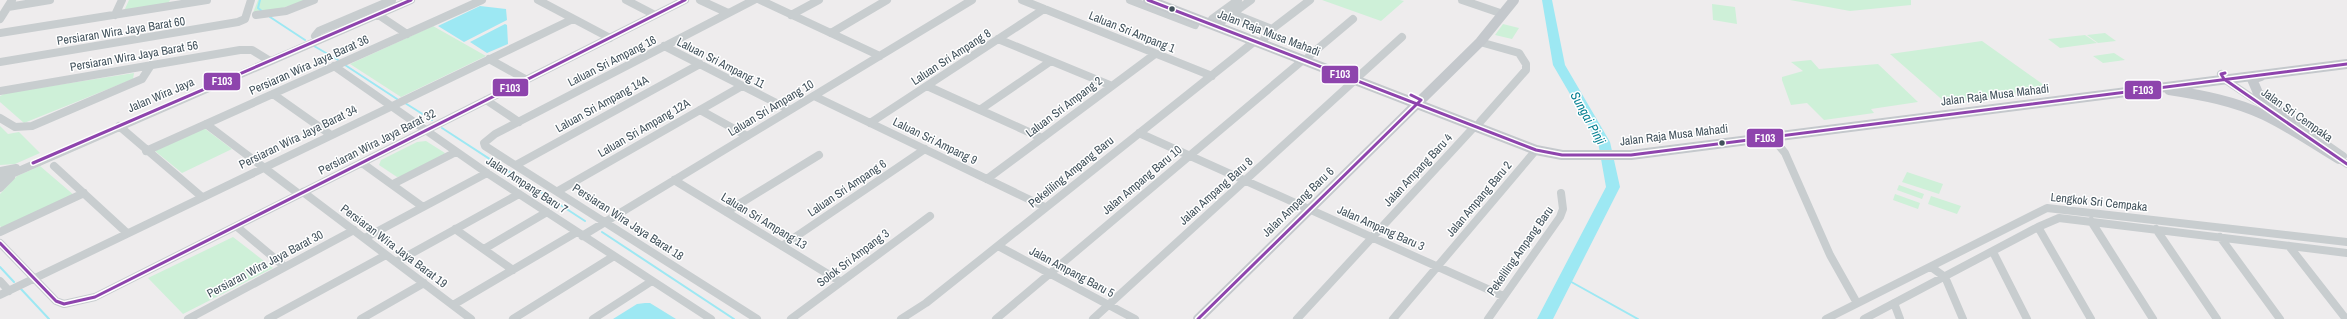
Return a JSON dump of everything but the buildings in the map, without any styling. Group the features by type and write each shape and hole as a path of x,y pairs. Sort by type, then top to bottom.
{"main road":[{"name":"Jalan Raja Musa Mahadi","path":"1148,0 1264,39 1306,58 1477,124 1554,149 1592,154"},
{"name":"Jalan Raja Musa Mahadi","path":"1161,0 1216,22 1254,41 1306,58"},
{"name":"Jalan Ampang Baru 6","path":"1198,319 1480,42 1514,0"},
{"name":"Jalan Raja Musa Mahadi","path":"2089,94 2144,89 2347,57"},
{"name":"Jalan Raja Musa Mahadi","path":"1477,124 1536,150 1558,155 1626,152 2225,77 2347,64"},
{"path":"2272,73 2252,79 2252,83 2258,92 2292,120"},
{"path":"2144,89 2204,95 2242,105 2277,121 2344,160"}],"street":[{"path":"0,19 12,0"},
{"path":"8,7 50,0"},
{"path":"115,15 122,0"},
{"path":"0,33 207,0"},
{"name":"Persiaran Wira Jaya Barat 60","path":"0,62 233,23 245,19 251,0"},
{"path":"256,15 286,11 314,0"},
{"path":"320,39 314,36 319,31 392,0"},
{"name":"Jalan Wira Jaya","path":"0,179 33,163 411,0"},
{"name":"Persiaran Wira Jaya Barat 36","path":"146,151 482,0"},
{"path":"538,0 610,38"},
{"path":"626,0 655,15"},
{"name":"Persiaran Wira Jaya Barat 32","path":"0,243 56,301 64,304 95,297 685,0"},
{"path":"700,0 728,13"},
{"name":"Laluan Sri Ampang 16","path":"485,146 485,141 519,122 754,0"},
{"path":"760,0 880,56"},
{"path":"791,15 819,0"},
{"path":"831,33 887,0"},
{"name":"Laluan Sri Ampang 10","path":"580,234 606,221 972,0"},
{"name":"Laluan Sri Ampang 1","path":"1022,0 1212,76"},
{"path":"1130,0 1195,25"},
{"path":"1216,22 1238,0"},
{"path":"1238,0 1229,12 1272,29"},
{"path":"1216,22 1232,14 1251,0"},
{"path":"1264,39 1272,29 1310,0"},
{"path":"1462,0 1503,14"},
{"name":"Laluan Sri Ampang 8","path":"870,123 1044,9"},
{"path":"370,10 407,34"},
{"name":"Persiaran Wira Jaya Barat 34","path":"0,295 573,18"},
{"name":"Jalan Ampang Baru 10","path":"996,319 1353,19"},
{"name":"Jalan Ampang Baru 8","path":"1093,319 1402,37"},
{"path":"998,39 1112,86"},
{"name":"Pekeliling Ampang Baru","path":"901,319 926,303 1254,41"},
{"name":"Jalan Ampang Baru 4","path":"1297,319 1526,70 1526,64 1519,53 1480,42"},
{"name":"Laluan Sri Ampang 11","path":"664,46 790,110"},
{"name":"Persiaran Wira Jaya Barat 56","path":"0,91 240,50 252,50 270,61"},
{"name":"Laluan Sri Ampang 2","path":"987,179 1155,54"},
{"path":"489,59 526,80"},
{"path":"981,108 1051,61"},
{"name":"Laluan Sri Ampang 14A","path":"516,165 700,64"},
{"path":"0,118 10,127 18,129 32,126 142,79 151,65"},
{"name":"Jalan Ampang Baru 7","path":"334,66 487,173 711,319"},
{"name":"Jalan Sri Cempaka","path":"2225,77 2292,120 2344,160"},
{"name":"Jalan Sri Cempaka","path":"2225,77 2344,160"},
{"name":"Laluan Sri Ampang 12A","path":"558,191 742,86"},
{"path":"927,86 981,108 1042,138"},
{"path":"273,94 331,135"},
{"name":"Laluan Sri Ampang 9","path":"814,96 1046,207"},
{"path":"486,100 519,122"},
{"path":"700,110 747,136"},
{"name":"Persiaran Wira Jaya Barat 19","path":"206,124 365,238 471,319"},
{"path":"119,126 146,151 202,197"},
{"name":"Jalan Ampang Baru 3","path":"1139,133 1503,296"},
{"path":"1770,135 1785,153 1828,250 1857,303"},
{"name":"Persiaran Wira Jaya Barat 18","path":"485,146 606,221 757,319"},
{"name":"Laluan Sri Ampang 6","path":"782,246 925,150"},
{"name":"Jalan Ampang Baru 2","path":"1393,319 1536,150"},
{"path":"393,184 456,152"},
{"path":"726,212 819,155"},
{"path":"362,163 424,206"},
{"path":"54,166 127,233"},
{"path":"0,171 17,170"},
{"path":"0,188 17,170"},
{"name":"Jalan Wira Jaya","path":"0,175 17,170"},
{"path":"365,238 487,173"},
{"name":"Laluan Sri Ampang 13","path":"674,180 841,282"},
{"path":"0,232 84,193"},
{"path":"396,262 519,194"},
{"name":"Pekeliling Ampang Baru","path":"1488,319 1560,217 1563,209 1561,194"},
{"name":"Lengkok Sri Cempaka","path":"1826,319 2047,208 2347,242"},
{"path":"484,249 547,212"},
{"name":"Solok Sri Ampang 3","path":"791,319 930,216"},
{"path":"1864,319 2038,227 2059,218 2092,220 2347,253"},
{"path":"2092,220 2153,319"},
{"path":"236,226 285,267"},
{"path":"2038,227 2091,319"},
{"path":"456,228 513,270"},
{"path":"2156,229 2217,319"},
{"name":"Persiaran Wira Jaya Barat 30","path":"188,319 354,230"},
{"path":"453,305 513,270 580,234"},
{"path":"2220,237 2280,319"},
{"name":"Jalan Ampang Baru 5","path":"998,246 1135,319"},
{"path":"2289,246 2346,319"},
{"path":"1993,252 2027,319"},
{"path":"268,319 386,255"},
{"path":"513,319 614,256"},
{"path":"1930,267 1945,277 1964,319"},
{"path":"0,281 10,291"},
{"path":"593,319 652,281"},
{"path":"361,319 424,283"},
{"path":"1894,303 1900,319"}],"green space":[{"path":"129,0 170,0 168,4 124,11"},
{"path":"258,0 307,0 282,8 253,13"},
{"path":"1322,0 1400,0 1404,1 1381,21"},
{"path":"1790,0 1911,0 1911,5 1850,11"},
{"path":"1712,4 1735,7 1737,24 1713,20"},
{"path":"1503,24 1519,28 1512,39 1495,35"},
{"path":"433,26 486,56 401,97 350,64"},
{"path":"2105,33 2116,41 2098,43 2087,35"},
{"path":"2085,35 2097,43 2060,48 2048,39"},
{"path":"1982,41 2048,88 1947,104 1890,54"},
{"path":"2114,53 2125,60 2103,63 2093,56"},
{"path":"1811,60 1819,69 1878,64 1918,102 1871,109 1874,113 1824,120 1807,103 1791,105 1782,80 1782,77 1803,71 1791,62"},
{"path":"134,73 133,79 24,123 0,102 0,96 6,93"},
{"path":"0,126 8,134 19,132 40,153 15,164 0,165"},
{"path":"204,128 232,149 182,173 155,151"},
{"path":"426,141 445,153 443,156 405,176 397,177 379,165 381,160 417,142"},
{"path":"40,166 75,196 3,229 0,226 0,194 17,176"},
{"path":"1907,172 1943,184 1939,194 1902,182"},
{"path":"1899,185 1924,194 1922,199 1897,190"},
{"path":"1895,194 1920,203 1918,209 1893,200"},
{"path":"1931,196 1961,206 1957,214 1928,204"},
{"path":"233,237 273,268 183,314 148,278"}],"water":[{"path":"480,6 506,9 507,20 464,42 438,26"},
{"path":"505,24 507,25 508,44 487,53 470,42"},
{"path":"650,303 676,319 613,319 637,304"}],"waterway":[{"path":"260,0 258,8 263,12"},
{"name":"Sungai Pinji","path":"1545,319 1613,187 1604,142 1559,65 1547,0"},
{"path":"270,17 305,40"},
{"path":"314,46 338,60"},
{"path":"345,65 397,99"},
{"path":"405,103 432,120"},
{"path":"442,128 585,221"},
{"path":"602,232 734,319"},
{"path":"0,267 14,282"},
{"path":"1566,279 1638,319"},
{"path":"21,289 49,319"}],"transit line":[{"name":"F103","path":"33,163 411,0"},
{"name":"F103","path":"0,243 56,301 64,304 95,297 685,0"},
{"name":"F103","path":"1148,0 1536,150 1562,155 1631,155 2347,64"},
{"name":"F103","path":"2225,73 2221,74 2224,79 2347,164"},
{"name":"F103","path":"1198,319 1421,100 1411,95"}]}
